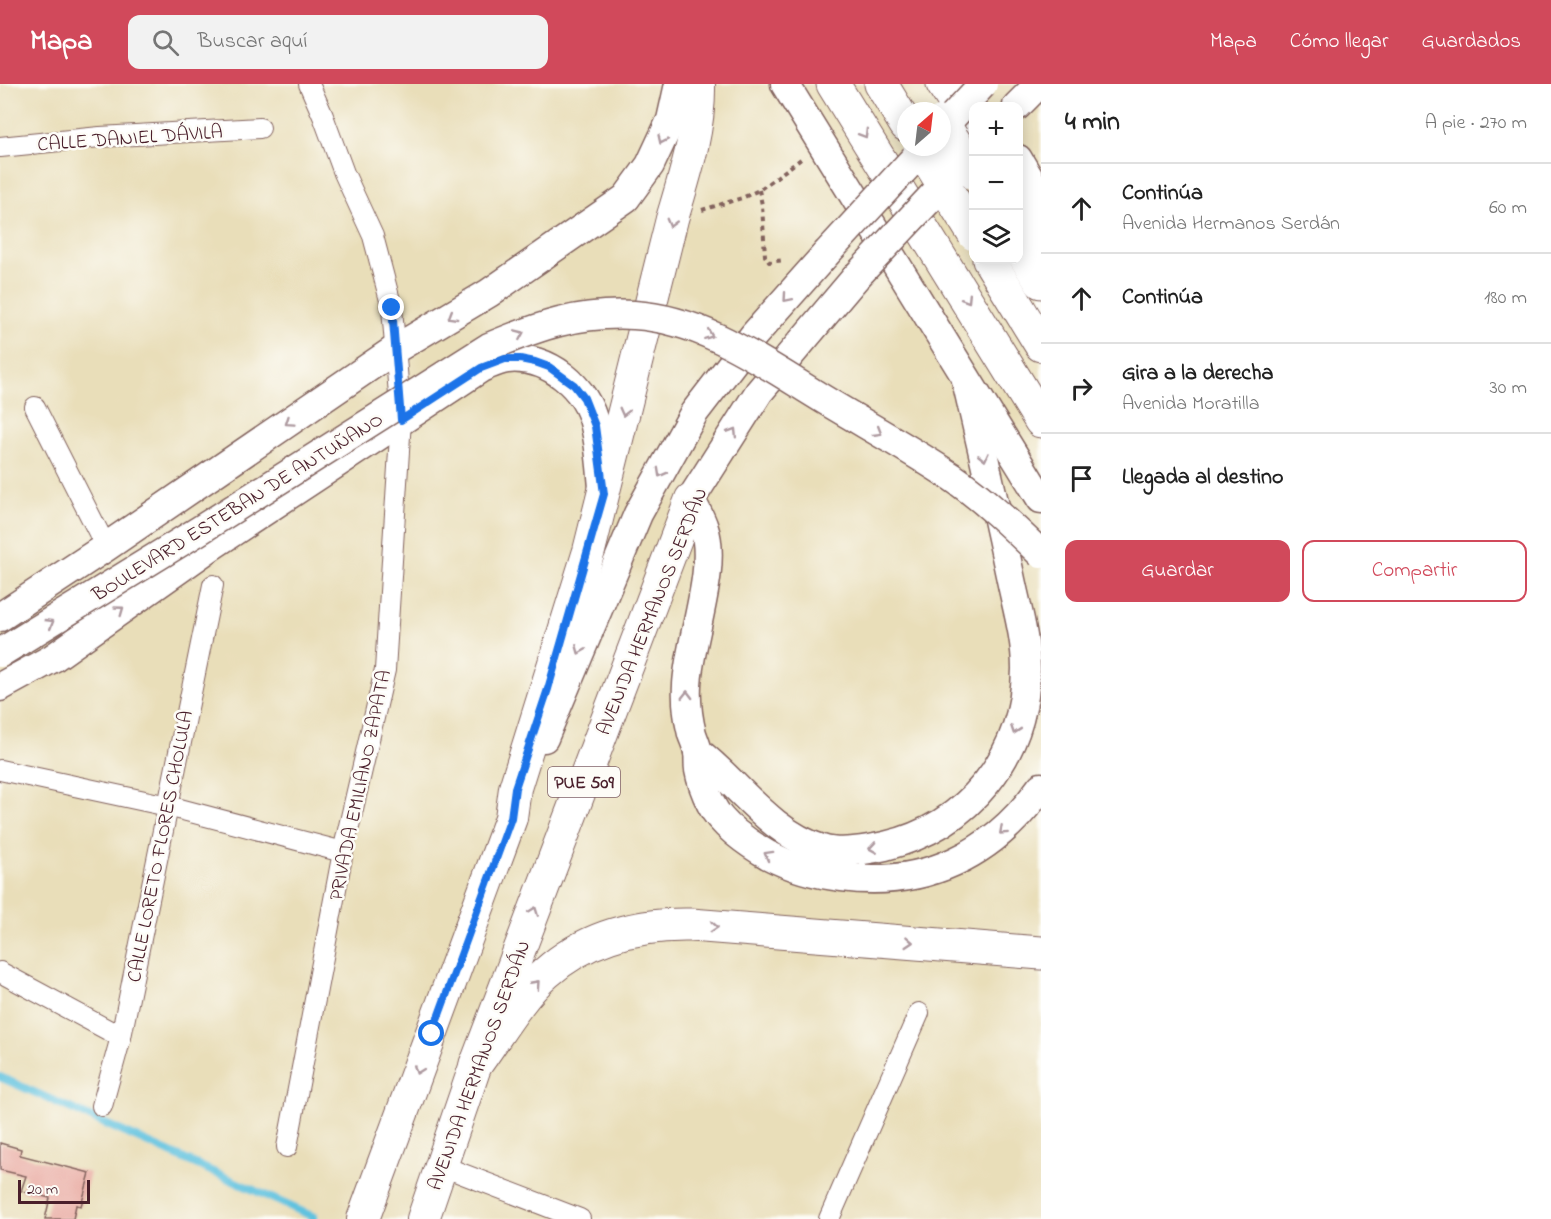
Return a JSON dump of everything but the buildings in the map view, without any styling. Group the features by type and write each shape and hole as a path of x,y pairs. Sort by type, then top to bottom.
{"highway":[{"path":"833,84 1041,421"},
{"path":"881,84 897,110"},
{"path":"918,84 929,102"},
{"path":"943,84 969,124"},
{"path":"951,136 969,165"},
{"path":"926,156 969,226"},
{"path":"1023,210 1041,237"},
{"path":"1023,253 1041,282"},
{"path":"991,264 1041,345"},
{"path":"476,1064 522,999 546,973 590,943 647,926 691,926 1041,953"}],"main road":[{"path":"511,818 518,776 548,689 604,494 672,219 685,176 693,140 699,84"},
{"name":"AVENIDA HERMANOS SERDÁN","path":"423,1219 476,1064 691,500"},
{"name":"PUE 509","path":"363,1219 511,818"}],"street":[{"name":"PRIVADA EMILIANO ZAPATA","path":"287,1147 343,852 385,670 401,420 392,308 373,236 344,173 309,84"},
{"name":"BOULEVARD ESTEBAN DE ANTUÑANO","path":"0,617 397,348 489,293 626,198 650,165 671,120 679,84"},
{"path":"785,84 1041,499"},
{"path":"975,84 986,102"},
{"path":"951,118 983,84"},
{"name":"CALLE DANIEL DÁVILA","path":"0,147 100,137 260,128"},
{"name":"PUE 509","path":"511,818 591,621 643,504 694,413 754,335 917,156"},
{"name":"AVENIDA HERMANOS SERDÁN","path":"691,500 759,392 856,276 971,156"},
{"path":"1023,167 1041,198"},
{"name":"BOULEVARD ESTEBAN DE ANTUÑANO","path":"0,653 200,530 489,347 532,329 574,317 635,315 676,323 728,342 953,477 1005,519 1041,554"},
{"path":"0,687 53,658 210,547 481,368 505,359 535,362 562,375 584,398 595,426 604,494"},
{"path":"698,752 714,764 767,817 804,841 824,850 850,851 875,848 924,833 967,804 985,786 1000,765 1014,734 1025,693 1026,667 1023,641 994,498 966,380"},
{"path":"35,407 106,547"},
{"path":"691,500 705,530 707,555 705,583 690,659 686,708 698,752 699,770 712,807 742,838 780,861 823,874 868,880 891,879 924,873 978,850 1016,818 1041,787"},
{"name":"CALLE LORETO FLORES CHOLULA","path":"102,1106 121,1037 213,585"},
{"path":"0,770 168,807 343,852"},
{"path":"0,972 121,1037"},
{"path":"829,1219 920,1013"},
{"path":"442,1166 580,1219"}],"path":[{"path":"672,219 742,198 759,190 821,143"},
{"path":"759,190 765,256 769,262 824,256"}],"waterway":[{"path":"0,1077 314,1217"}],"route":[{"path":"392,308 401,420 481,368 505,359 520,359 549,367 574,385 591,412 604,494 548,689 515,788 511,818 432,1034"}]}
